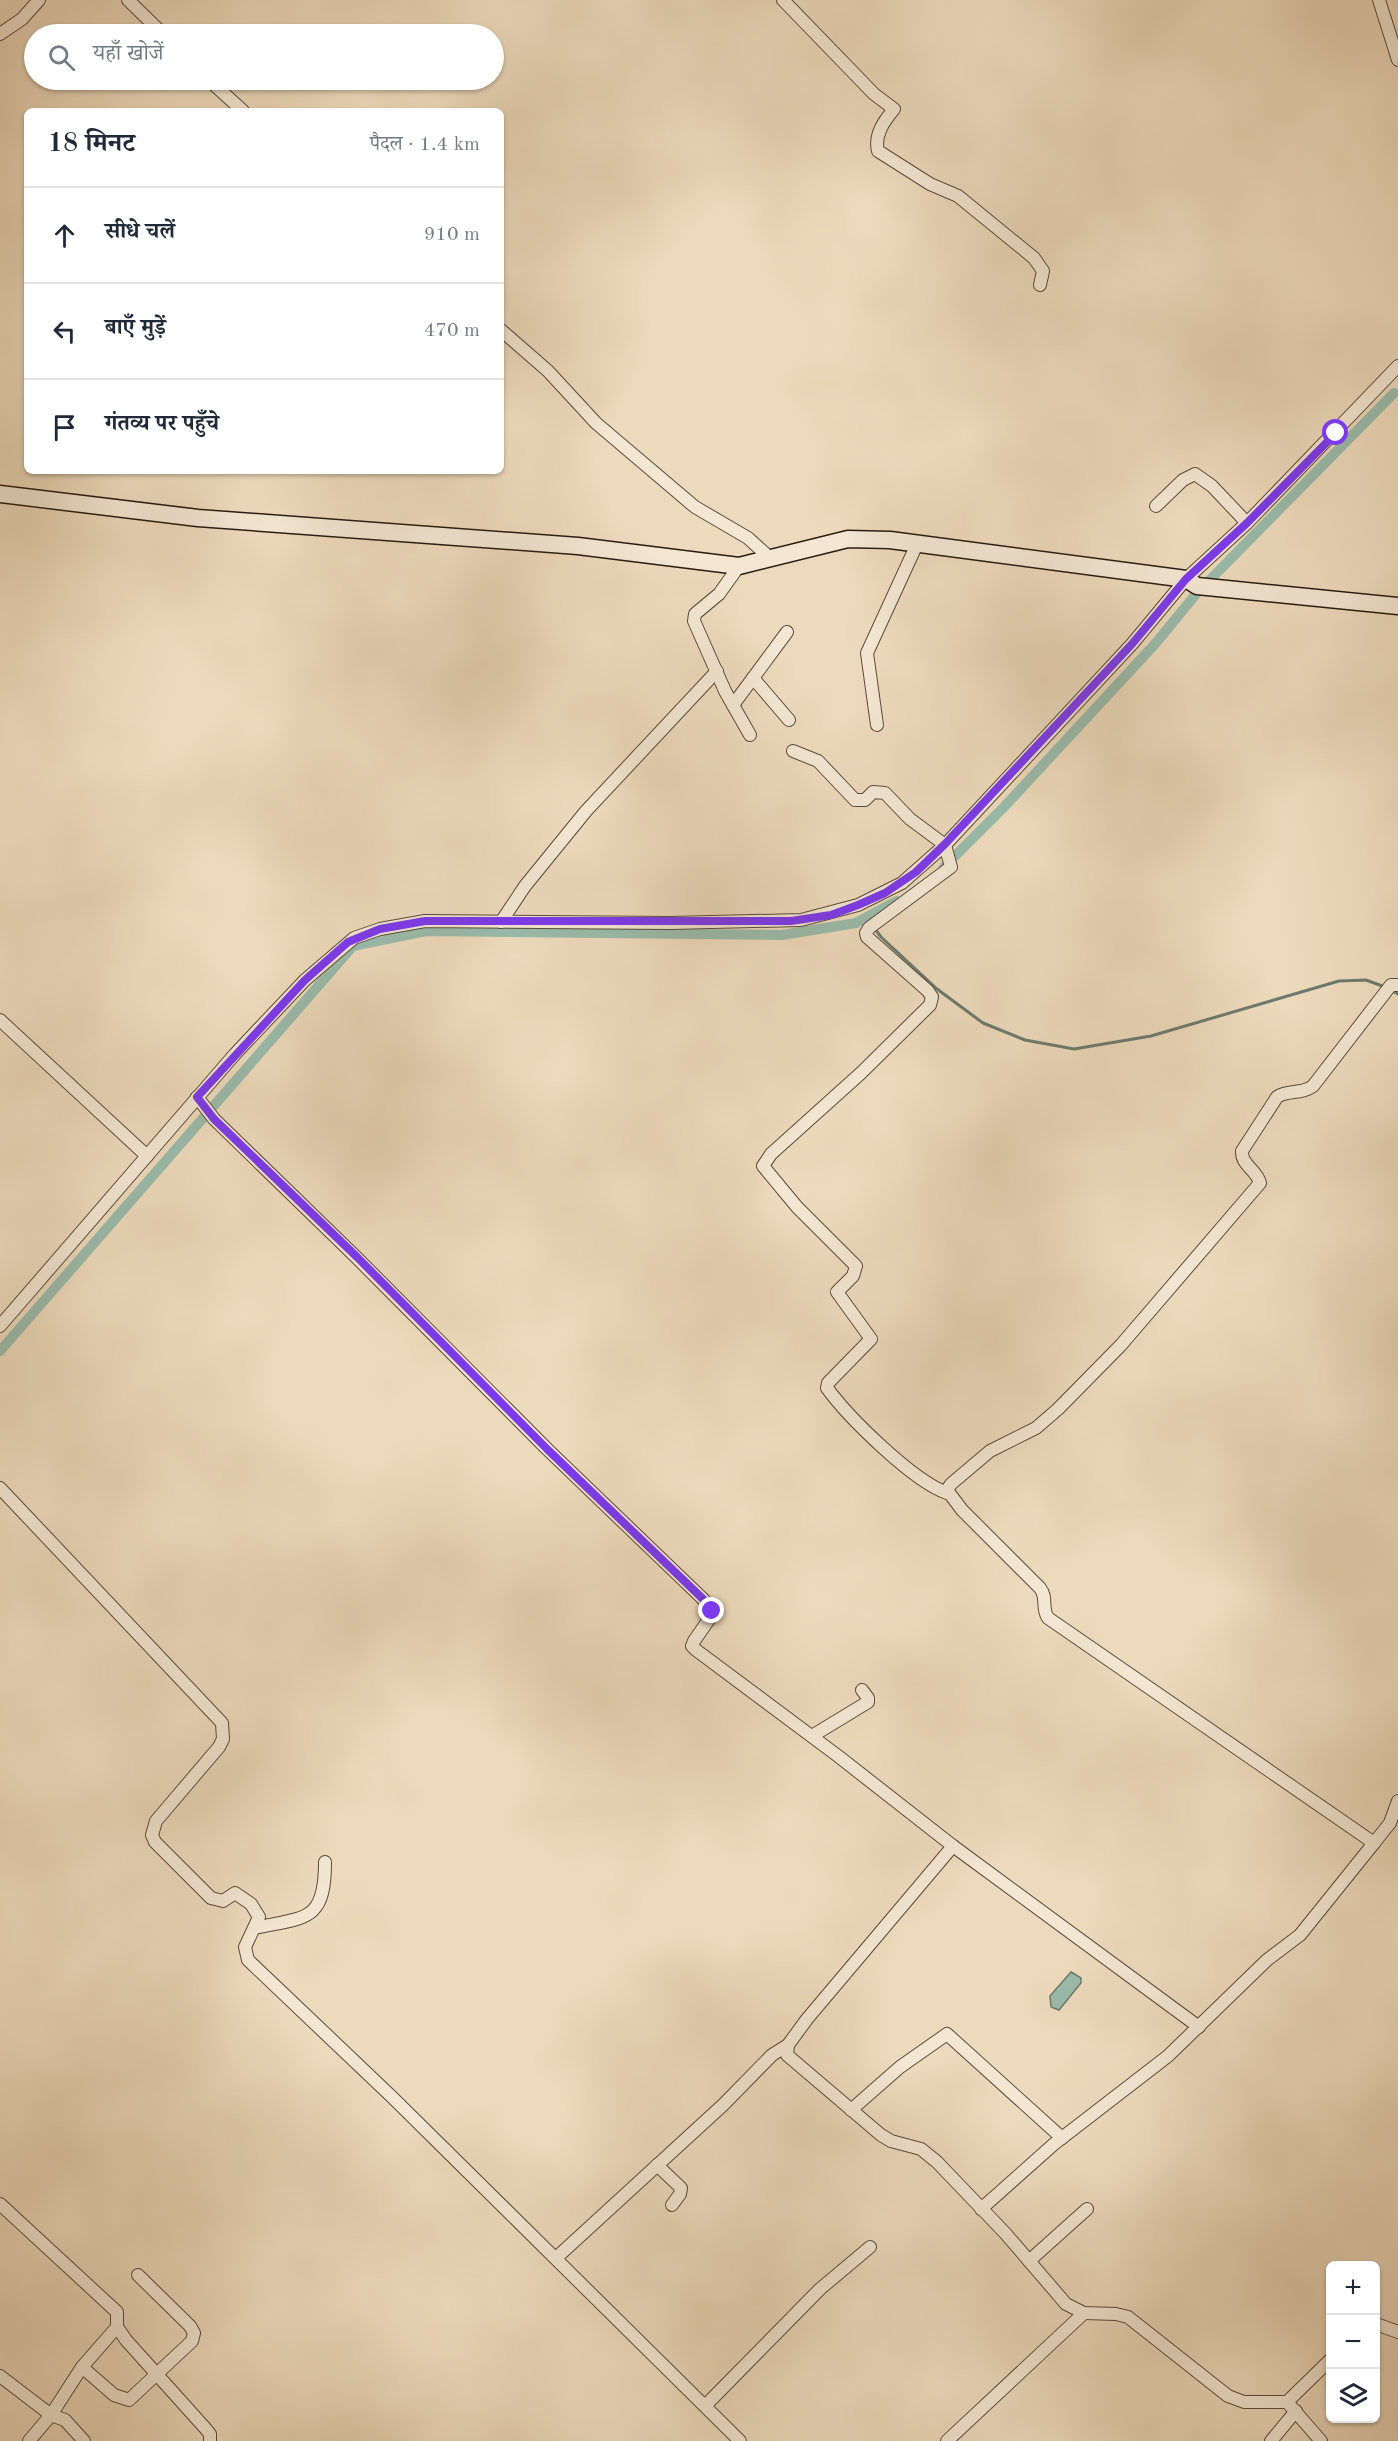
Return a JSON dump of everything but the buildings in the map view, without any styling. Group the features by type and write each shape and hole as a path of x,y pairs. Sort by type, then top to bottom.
{"main road":[{"path":"0,494 198,518 578,546 739,566 848,539 890,540 1197,584 1398,606"}],"street":[{"path":"0,34 22,19 39,0"},
{"path":"128,0 153,24"},
{"path":"783,0 874,94 894,109 884,122 876,142 878,151 930,184 958,196 1034,258 1043,271 1040,285"},
{"path":"1379,0 1398,60"},
{"path":"220,90 240,108"},
{"path":"504,333 548,371 570,397 604,430 695,507 748,538 770,558"},
{"path":"0,1326 197,1097 305,980 354,938 380,929 425,921 753,922 816,918 858,905 885,893 916,872 946,850 1132,644 1197,584 1247,523 1398,366"},
{"path":"1156,506 1183,480 1195,474 1212,486 1247,523"},
{"path":"877,725 867,653 917,544"},
{"path":"739,566 719,594 695,614 697,630 750,735"},
{"path":"733,705 787,632"},
{"path":"501,922 525,886 586,811 717,672"},
{"path":"753,678 789,720"},
{"path":"793,751 818,760 855,800 865,800 873,792 885,793 910,819 946,850 951,867 874,924 867,937 928,991 932,1001 861,1073 771,1154 763,1166 797,1207 856,1266 853,1276 837,1292 871,1339 829,1382 826,1388 858,1423 890,1452 934,1488 947,1493 1040,1588 1045,1595 1044,1610 1048,1618 1374,1843"},
{"path":"947,1493 951,1484 990,1451 1036,1428 1058,1409 1121,1345 1174,1285 1260,1183 1259,1177 1243,1160 1242,1151 1277,1097 1283,1093 1303,1093 1318,1081 1392,987"},
{"path":"0,1020 147,1156"},
{"path":"197,1097 214,1119 357,1257 547,1449 702,1598 711,1608 712,1615 694,1641 693,1646 696,1650 812,1736 953,1846 1199,2027"},
{"path":"0,1488 222,1723 223,1739 219,1747 164,1810 153,1828 152,1835 165,1853 211,1898 223,1901 235,1893 251,1904 259,1917 245,1947 248,1960 556,2258 740,2441"},
{"path":"812,1736 868,1702 862,1690"},
{"path":"981,2209 1062,2138 1124,2092 1199,2027 1260,1966 1300,1935 1390,1823 1398,1801"},
{"path":"556,2258 772,2055 788,2045 953,1846"},
{"path":"255,1928 299,1918 317,1908 325,1889 325,1862"},
{"path":"851,2110 900,2067 946,2034 1062,2138"},
{"path":"788,2045 786,2052 792,2062 851,2110 891,2141 923,2150 981,2209 1066,2304 1084,2313 1116,2314 1128,2318 1234,2400 1292,2407 1322,2441"},
{"path":"657,2165 681,2188 680,2194 672,2205"},
{"path":"0,2204 117,2312 117,2326 126,2340 209,2432 210,2441"},
{"path":"1029,2261 1088,2209"},
{"path":"705,2406 820,2289 870,2247"},
{"path":"82,2367 114,2395 129,2400 192,2341 194,2333 138,2275"},
{"path":"947,2441 1084,2313"},
{"path":"1380,2325 1398,2332"},
{"path":"29,2441 51,2415 82,2367 117,2326"},
{"path":"1271,2441 1292,2407 1326,2365"},
{"path":"0,2376 51,2415 65,2420 84,2441"}],"shaded area":[{"path":"1071,1972 1081,1978 1081,1983 1059,2010 1051,2007 1050,1996"}],"waterway":[{"path":"944,867 1005,806 1155,644 1196,594 1394,393"},
{"path":"0,1351 353,946 426,931 782,935 856,923 897,901"},
{"path":"875,929 937,989 983,1023 1025,1040 1074,1049 1151,1036 1339,981 1366,980 1385,987"},
{"path":"1391,990 1398,994"}],"route":[{"path":"712,1611 702,1598 547,1449 357,1257 214,1119 197,1097 305,980 348,942 364,933 425,921 670,923 791,921 831,915 885,893 916,872 940,849 1132,644 1186,579 1247,523 1336,433"}]}
